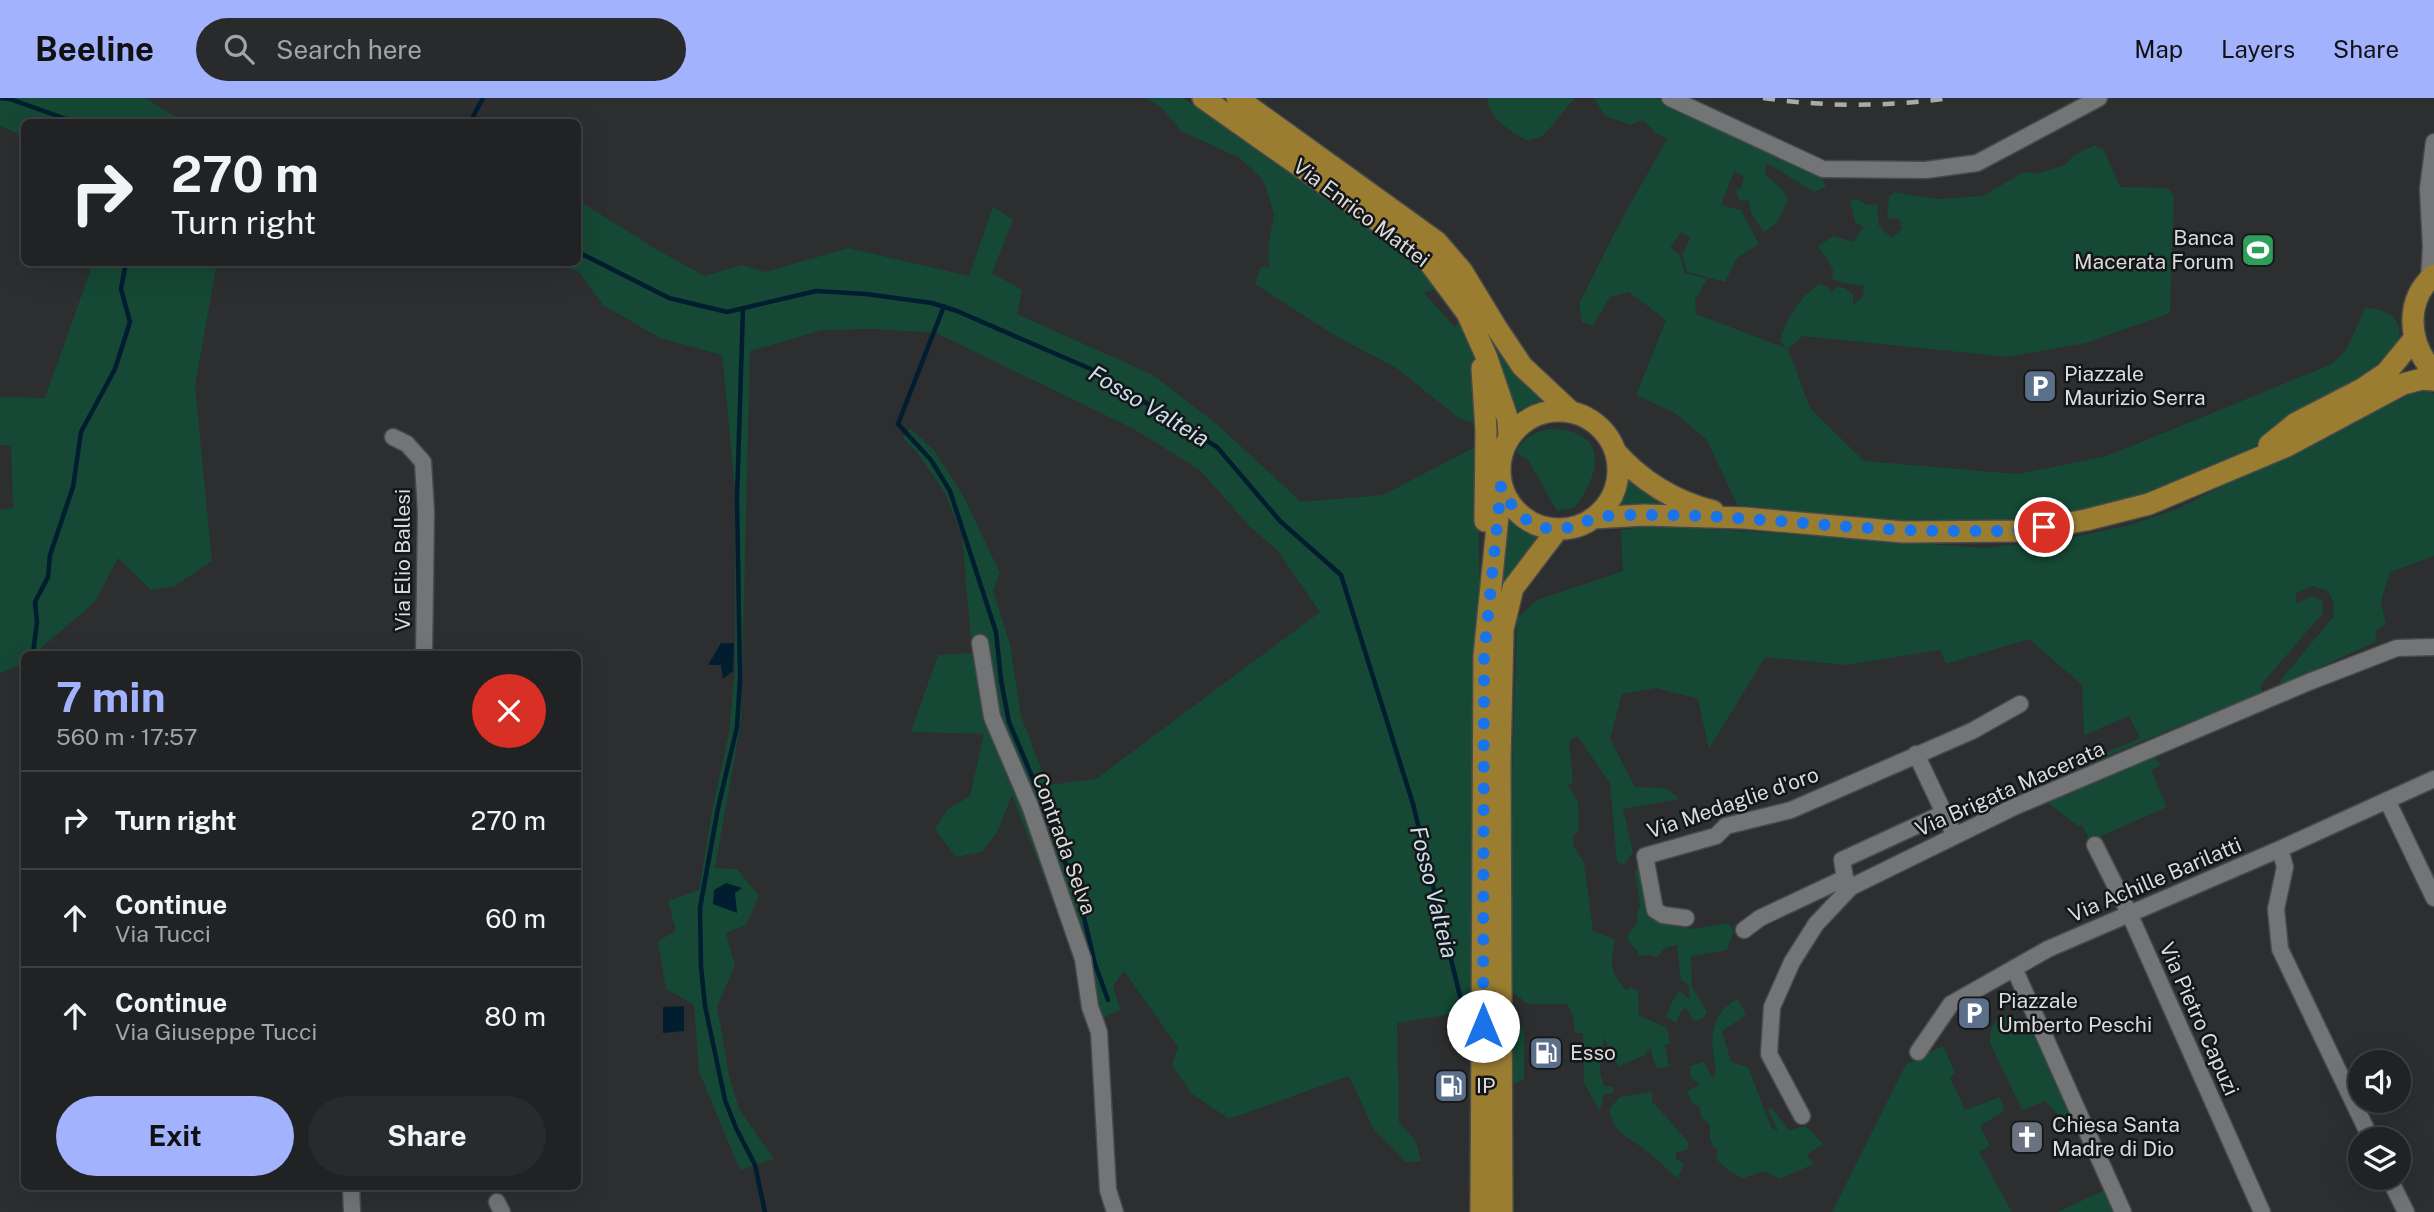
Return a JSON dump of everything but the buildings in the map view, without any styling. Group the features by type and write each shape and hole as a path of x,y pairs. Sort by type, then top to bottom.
{"main road":[{"name":"Via Enrico Mattei","path":"1203,98 1399,236 1429,262 1467,313 1479,341 1508,420 1500,450"},
{"name":"Via Enrico Mattei","path":"1237,98 1437,243 1462,271 1522,366 1570,411"},
{"path":"2432,277 2418,296 2412,327 2419,352 2434,372"},
{"path":"2252,460 2296,423 2362,389 2386,373 2414,339"},
{"path":"1479,341 1486,430 1500,450 1501,486 1484,656"},
{"path":"1501,486 1507,499 1521,516 1537,525 1576,525 1644,515 1745,518 1903,532 2024,531 2149,505 2323,428 2403,384 2422,379 2434,380"},
{"path":"1481,1212 1484,656 1500,450 1516,428 1535,415 1557,410 1582,415 1602,428 1615,451 1618,469 1615,490 1605,507 1576,525 1513,587 1503,629 1500,761 1502,1212"},
{"path":"1615,451 1639,475 1670,495 1702,508 1745,518"}],"street":[{"path":"1670,98 1823,169 1926,170 1977,163 2099,98"},
{"path":"2432,277 2434,142"},
{"name":"Via Elio Ballesi","path":"393,437 408,444 423,462 426,512 424,651"},
{"name":"Contrada Selva","path":"980,643 992,717 1034,819 1083,960 1090,1007 1099,1032 1108,1190 1115,1212"},
{"name":"Via Brigata Macerata","path":"1802,1116 1769,1054 1772,1007 1792,962 1816,923 1848,882 2022,804 2335,672 2397,648 2434,647"},
{"name":"Via Medaglie d'oro","path":"1686,918 1663,915 1655,910 1645,856 1716,836 1726,826 1791,810 1972,731 2020,704"},
{"path":"1916,754 1955,836"},
{"name":"Via Achille Barilatti","path":"1918,1052 1951,1004 2049,949 2434,779"},
{"path":"2387,800 2434,898"},
{"path":"1744,930 1760,918 1848,882 1842,860 1944,813"},
{"name":"Via Pietro Capuzi","path":"2095,845 2129,913 2262,1212"},
{"path":"2280,849 2285,867 2276,909 2280,950 2365,1127"},
{"path":"2014,968 2123,1212"},
{"path":"351,1190 352,1212"},
{"path":"2395,1190 2406,1212"}],"green space":[{"path":"0,98 145,98 179,119 21,119 21,135 0,126"},
{"path":"1146,98 1183,98 1400,250 1425,272 1438,288 1424,293 1455,327 1460,317 1467,330 1478,363 1476,424 1460,419 1395,367 1339,338 1255,284 1261,266 1269,268 1269,241 1274,215 1264,181 1240,158 1181,131 1161,107"},
{"path":"1487,98 1575,98 1544,135 1528,141 1497,119"},
{"path":"1594,98 1657,98 1692,111 1818,169 1826,187 1814,192 1767,163 1765,175 1782,189 1788,200 1776,224 1764,232 1751,214 1749,201 1739,200 1736,189 1741,189 1744,176 1734,172 1721,205 1741,210 1759,244 1737,258 1725,282 1687,272 1682,255 1690,238 1681,232 1670,248 1679,254 1685,273 1707,279 1695,300 1696,314 1786,348 1780,340 1790,316 1805,295 1819,284 1826,286 1831,292 1837,287 1845,288 1853,295 1853,304 1863,297 1864,286 1832,279 1833,269 1818,246 1833,236 1854,242 1863,227 1855,222 1850,200 1858,199 1866,205 1877,204 1879,226 1892,238 1902,229 1899,219 1887,218 1889,196 1894,192 1936,199 1983,196 2022,173 2036,174 2065,165 2074,155 2096,145 2098,149 2103,148 2120,187 2167,188 2174,195 2170,313 2086,343 2008,357 1803,336 1788,349 1810,408 1864,461 2018,474 2107,456 2332,364 2346,350 2365,308 2392,316 2398,324 2397,345 2381,365 2370,373 2287,420 2247,451 2175,483 2107,504 2037,518 1965,523 1880,520 1737,505 1707,440 1675,413 1636,395 1666,320 1629,292 1610,297 1593,326 1582,322 1579,304 1618,226 1667,139 1657,134 1643,120 1630,125 1605,116"},
{"path":"581,202 659,251 705,276 742,265 765,272 848,248 969,276 993,206 1013,220 992,273 1022,290 1017,314 1153,375 1219,426 1301,502 1383,495 1477,446 1481,662 1477,1010 1397,1023 1399,1122 1416,1141 1421,1161 1406,1162 1374,1130 1349,1076 1229,1119 1191,1093 1172,1065 1178,1047 1124,971 1113,986 1120,1010 1099,1019 1012,795 997,833 982,852 956,857 935,829 948,809 970,796 984,734 911,732 938,655 972,653 962,536 945,493 919,455 903,438 910,428 934,450 964,497 1000,573 993,590 1010,645 1021,716 1047,785 1096,779 1320,612 1277,550 1250,527 1200,470 1132,428 936,333 875,329 822,330 750,351 741,722 715,868 737,869 759,896 746,925 726,933 735,966 717,1006 729,1075 739,1109 774,1159 740,1170 699,1072 694,1005 666,989 658,941 676,931 668,901 699,890 729,733 735,669 735,488 722,355 660,338 603,305 579,272 562,266 581,266"},
{"path":"92,266 216,266 195,385 212,561 175,586 151,590 118,558 95,602 38,651 21,651 21,664 0,673 0,510 13,508 11,445 0,445 0,397 45,398"},
{"path":"1484,325 1504,358 1544,400 1514,415"},
{"path":"2423,389 2434,394 2434,556 2390,572 2381,602 2386,624 2375,632 2377,641 2282,685 2280,681 2333,617 2334,603 2328,591 2313,586 2296,593 2296,604 2312,596 2322,600 2323,613 2260,686 2263,693 2142,741 2073,772 2078,764 2140,738 2129,716 2084,735 2082,685 2029,639 1946,664 1940,650 1846,665 1765,657 1709,749 1698,699 1656,688 1622,694 1610,739 1635,787 1666,788 1680,799 1623,809 1633,852 1624,865 1617,862 1610,783 1578,737 1572,738 1569,744 1573,782 1568,786 1578,801 1579,830 1573,836 1573,845 1584,863 1593,931 1615,940 1612,956 1614,973 1627,991 1631,987 1638,992 1639,1015 1667,1028 1670,1043 1665,1045 1669,1067 1656,1068 1650,1048 1645,1055 1619,1066 1611,1056 1604,1037 1600,1072 1604,1086 1613,1087 1613,1093 1604,1094 1600,1111 1584,1083 1583,1033 1575,1033 1573,1016 1567,1004 1528,1004 1512,992 1511,805 1517,618 1537,600 1623,571 1621,530 1654,525 1986,548 2073,537 2130,525 2179,508 2401,396"},
{"path":"1551,429 1570,431 1583,437 1591,445 1595,456 1590,481 1574,508 1557,511 1528,460 1516,452 1530,436"},
{"path":"1626,474 1682,509 1615,507 1625,486"},
{"path":"1507,515 1522,528 1540,536 1511,573 1497,616"},
{"path":"2155,757 2160,766 2151,770 2167,807 2090,841 2082,825 2078,826 2048,803"},
{"path":"1640,865 1647,908 1666,924 1693,929 1728,923 1734,931 1727,950 1691,956 1692,987 1707,1012 1702,1019 1694,1021 1686,1008 1682,1010 1676,1023 1666,1017 1679,991 1690,999 1688,985 1681,980 1677,945 1666,947 1657,957 1638,956 1628,940 1629,933 1637,924 1640,905 1635,871"},
{"path":"1738,999 1746,1015 1722,1031 1731,1062 1748,1067 1771,1127 1778,1131 1768,1110 1771,1107 1789,1130 1806,1126 1823,1144 1807,1155 1814,1164 1779,1179 1765,1171 1743,1178 1729,1171 1716,1159 1718,1149 1714,1148 1710,1139 1710,1125 1702,1118 1699,1106 1692,1103 1687,1091 1700,1085 1691,1078 1690,1066 1704,1062 1713,1079 1715,1068 1712,1043 1716,1020 1725,1008"},
{"path":"2007,1014 2022,1021 2033,1033 2074,1124 2069,1126 2045,1101 2022,1110 1990,1043 1993,1026"},
{"path":"1511,1017 1524,1029 1524,1080 1511,1085"},
{"path":"1943,1046 1955,1072 1950,1077 1965,1110 2000,1097 2004,1111 1980,1126 1990,1146 1979,1152 2012,1212 1832,1212 1906,1064"},
{"path":"1652,1092 1652,1101 1689,1143 1688,1149 1675,1153 1677,1160 1684,1163 1678,1179 1648,1152 1622,1134 1611,1117 1609,1109 1620,1097"},
{"path":"2105,1190 2118,1212 2057,1212"}],"water":[{"path":"721,643 734,643 733,671 723,679 721,665 708,665"},
{"path":"726,883 742,888 735,893 737,913 713,904 714,890"},
{"path":"684,1006 684,1031 663,1033 663,1007"}],"waterway":[{"name":"Fosso Valteia","path":"0,98 66,119"},
{"path":"472,119 483,98"},
{"name":"Fosso Valteia","path":"581,254 669,298 727,312 816,291 866,294 932,303 957,311 1093,370 1217,447 1280,521 1341,575 1413,804 1460,996"},
{"path":"33,651 37,622 35,602 48,577 50,555 73,487 81,432 115,369 130,322 121,289 125,266"},
{"path":"944,306 898,424 931,460 950,491 996,632 1009,722 1047,812 1083,913 1095,964 1108,1000"},
{"path":"743,308 737,498 740,680 737,727 718,808 700,908 701,966 705,1006 725,1100 755,1165 765,1212"}],"railway":[{"path":"1763,98 1856,105 1950,98"}],"place":[{"name":"Banca Macerata Forum","path":"2258,250"},
{"name":"Piazzale Maurizio Serra","path":"2040,386"},
{"name":"Piazzale Umberto Peschi","path":"1974,1013"},
{"name":"Esso","path":"1546,1053"},
{"name":"IP","path":"1451,1086"},
{"name":"Chiesa Santa Madre di Dio","path":"2027,1137"}],"route":[{"path":"1483,1026 1484,656 1501,486 1507,499 1521,516 1537,525 1558,529 1577,526 1593,518 1644,515 1745,518 1903,532 2024,531 2044,527"}]}
